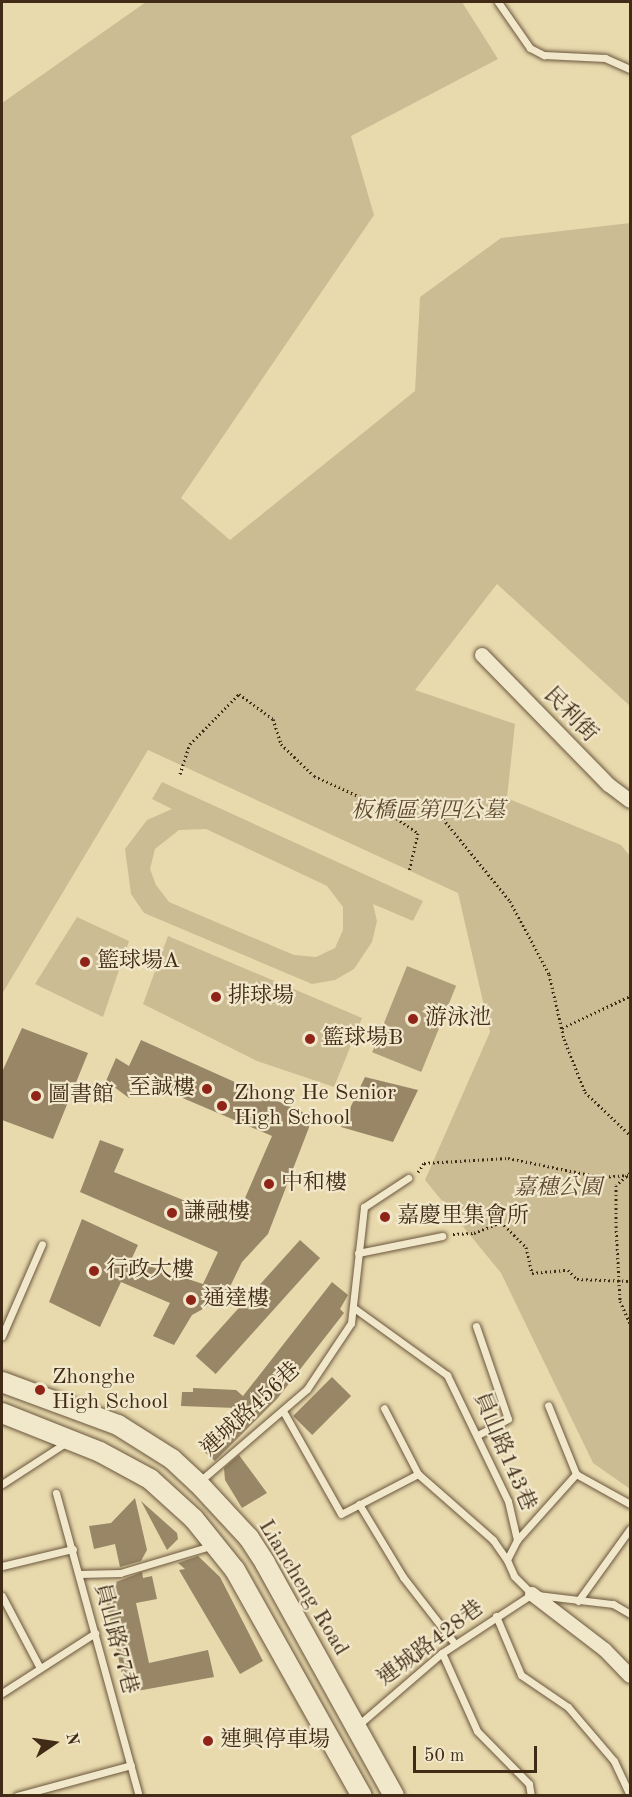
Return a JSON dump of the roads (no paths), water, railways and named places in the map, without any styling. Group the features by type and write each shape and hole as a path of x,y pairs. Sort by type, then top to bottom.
{"main road":[{"name":"Liancheng Road","path":"2,1382 118,1425 172,1459 198,1483 249,1538 394,1796"},
{"path":"2,1413 70,1438 150,1479 216,1545 274,1635 362,1796"}],"street":[{"name":"民利街","path":"482,655 609,785 630,801"},
{"path":"532,1594 605,1650 630,1676"}],"lane":[{"path":"498,2 530,48 544,55 605,58 630,69"},
{"name":"連城路456巷","path":"198,1483 307,1389 351,1323 364,1207 408,1178"},
{"path":"358,1252 442,1236"},
{"path":"2,1336 42,1244"},
{"name":"員山路143巷","path":"354,1308 447,1375 508,1501 517,1540 507,1560"},
{"path":"476,1326 508,1419 478,1435"},
{"path":"548,1405 576,1474 630,1504"},
{"path":"384,1408 418,1474 493,1540 507,1560 514,1576 532,1594 612,1604 630,1614"},
{"path":"283,1411 340,1514 418,1474"},
{"path":"2,1484 70,1438"},
{"path":"517,1540 576,1474"},
{"name":"員山路77巷","path":"56,1493 139,1796"},
{"path":"359,1504 403,1577 455,1644"},
{"path":"578,1601 630,1528"},
{"path":"79,1575 120,1573 216,1545"},
{"path":"2,1566 73,1549"},
{"name":"連城路428巷","path":"356,1726 442,1653 532,1594"},
{"path":"2,1596 40,1668"},
{"path":"496,1616 521,1675 568,1707 614,1761 629,1786 630,1796"},
{"path":"2,1693 95,1633"},
{"path":"442,1653 477,1731 529,1784 531,1796"},
{"path":"17,1796 131,1765"}],"place":[{"name":"籃球場A","path":"85,962"},
{"name":"排球場","path":"216,997"},
{"name":"游泳池","path":"413,1019"},
{"name":"籃球場B","path":"310,1039"},
{"name":"至誠樓","path":"207,1089"},
{"name":"圖書館","path":"36,1096"},
{"name":"Zhong He Senior High School","path":"222,1106"},
{"name":"中和樓","path":"269,1184"},
{"name":"謙融樓","path":"172,1213"},
{"name":"嘉慶里集會所","path":"385,1217"},
{"name":"行政大樓","path":"94,1271"},
{"name":"通達樓","path":"191,1300"},
{"name":"Zhonghe High School","path":"40,1390"},
{"name":"連興停車場","path":"208,1741"}],"park label":[{"name":"板橋區第四公墓","path":"428,812"},
{"name":"嘉穗公園","path":"558,1189"}]}
